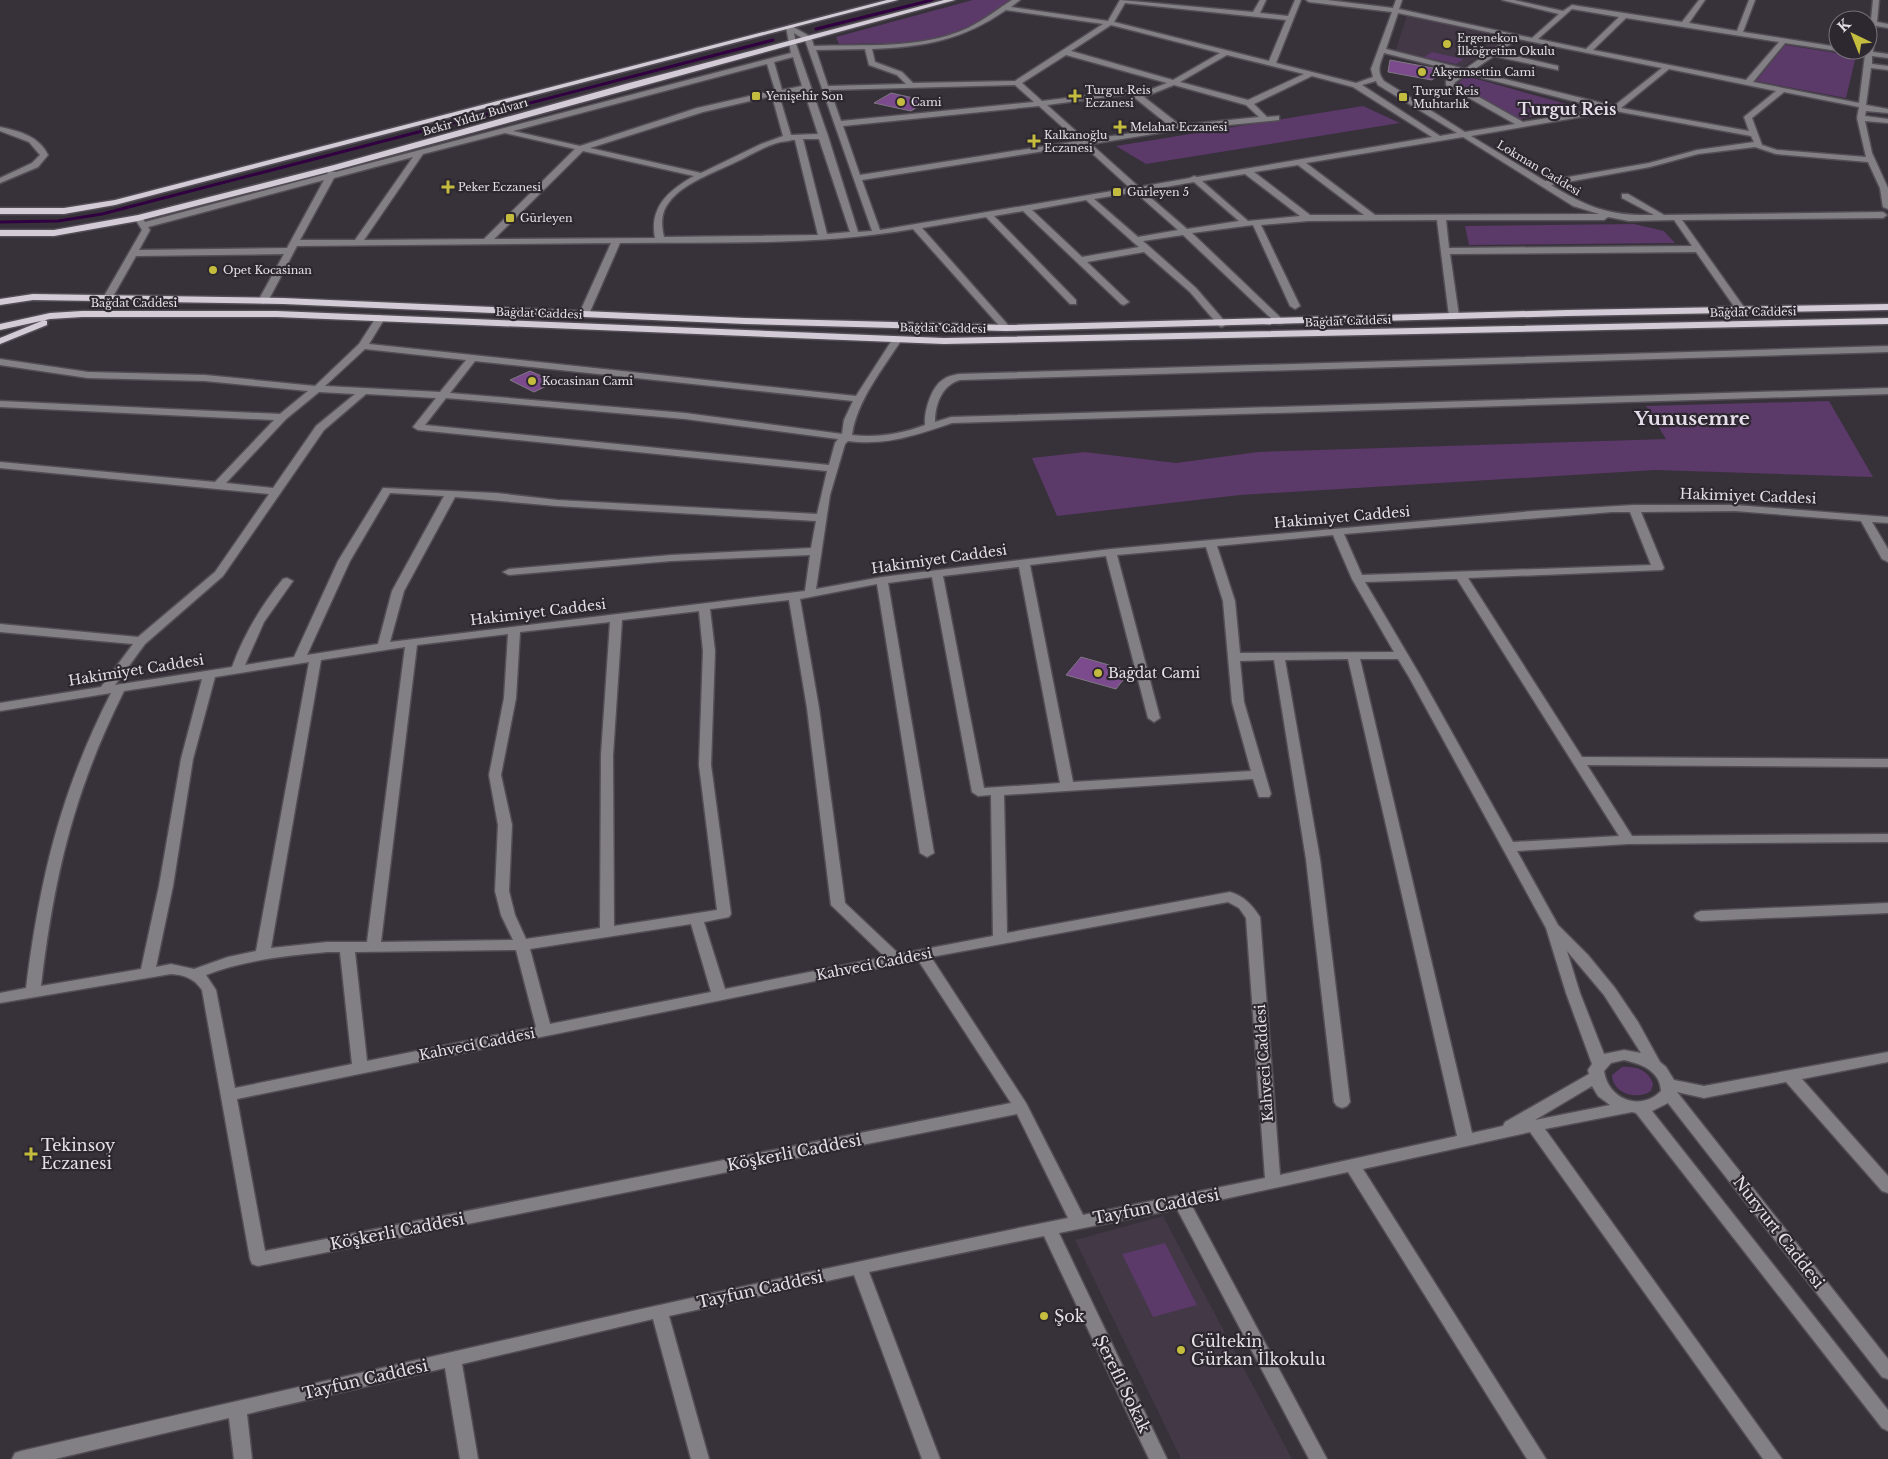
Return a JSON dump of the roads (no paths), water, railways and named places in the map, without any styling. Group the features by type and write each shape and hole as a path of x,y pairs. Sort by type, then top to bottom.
{"main road":[{"name":"Bekir Yıldız Bulvarı","path":"0,211 52,212 115,202 895,0"},
{"name":"Bekir Yıldız Bulvarı","path":"0,233 54,233 141,222 632,85 952,0"},
{"path":"0,295 33,296"},
{"name":"Bağdat Caddesi","path":"0,302 33,296 263,301 1006,328 1888,307"},
{"name":"Bağdat Caddesi","path":"0,327 50,316 82,314 277,314 944,341 1888,321"},
{"path":"0,341 49,322 82,314"}],"street":[{"path":"811,48 913,44 947,38 976,27 1016,0"},
{"path":"825,88 1017,83 1110,23 1123,0 1291,18"},
{"path":"1256,15 1263,0"},
{"path":"1272,63 1298,0"},
{"path":"1309,0 1396,10 1533,40 1888,111"},
{"path":"1356,85 1377,78 1375,69 1399,0"},
{"path":"1505,0 1565,13"},
{"path":"1533,40 1580,0"},
{"path":"1684,25 1702,0"},
{"path":"1740,34 1752,0"},
{"path":"1572,7 1828,48"},
{"path":"1003,8 1110,23 1356,85 1437,138"},
{"path":"1588,51 1625,15"},
{"path":"790,28 808,39 877,233"},
{"path":"790,28 792,44 824,136 854,235"},
{"path":"1517,36 1449,83 1521,124"},
{"path":"1748,83 1783,41"},
{"path":"868,46 872,63 904,75 911,86"},
{"path":"1382,50 1615,109 1754,134"},
{"path":"1065,52 1249,103 1265,119"},
{"path":"1138,97 1172,83 1226,52"},
{"path":"108,298 146,230 141,222 419,154 796,54"},
{"path":"1492,54 1556,68"},
{"path":"1869,60 1861,118 1864,140 1871,160 1887,190 1887,211"},
{"path":"770,61 788,139"},
{"path":"1868,66 1888,68"},
{"path":"133,253 291,247 358,242 660,240 823,237 877,233 1194,178 1615,109 1668,67"},
{"path":"1249,103 1312,73"},
{"name":"Lokman Caddesi","path":"1377,78 1381,83 1461,134 1576,204 1617,216 1676,217 1887,211"},
{"path":"1017,83 1134,189 1184,231 1280,322"},
{"path":"488,240 581,148 673,117 777,92 808,88"},
{"path":"1757,144 1748,117 1782,90"},
{"path":"838,124 1040,104 1132,92 1178,128"},
{"path":"857,178 1178,128 1276,118"},
{"path":"1861,118 1888,121"},
{"path":"0,129 32,141 44,155 35,165 0,181"},
{"path":"505,131 701,175"},
{"path":"660,240 657,228 661,209 676,191 701,175 775,140 824,136"},
{"path":"799,138 823,237"},
{"path":"1542,184 1650,165 1697,152 1757,144 1776,152 1871,160"},
{"path":"358,242 419,154"},
{"path":"1298,161 1373,218"},
{"path":"263,301 329,177 337,167"},
{"path":"1246,170 1308,218"},
{"path":"1194,178 1246,223"},
{"path":"1625,196 1663,217"},
{"path":"1086,197 1193,290 1222,324"},
{"path":"1025,208 1124,302"},
{"path":"988,214 1073,302"},
{"path":"1136,240 1184,231 1246,223 1308,218 1579,219 1617,216"},
{"path":"1676,217 1741,310"},
{"path":"1442,218 1454,316"},
{"path":"1256,222 1295,306"},
{"path":"915,226 1006,328"},
{"path":"584,314 617,240"},
{"path":"1080,260 1146,249"},
{"path":"1446,251 1698,249"},
{"path":"218,485 282,417 317,389 364,346 380,318"},
{"path":"810,594 822,518 832,468 840,443 846,436 849,420 859,399 896,339"},
{"path":"364,346 859,399"},
{"path":"930,426 929,412 933,401 946,381 959,377 1888,349"},
{"path":"472,358 441,394 418,427 832,468"},
{"path":"0,362 88,375 205,378 317,389 441,394 685,416 867,440 901,437 950,420 1888,391"},
{"path":"105,690 141,641 219,574 320,428 363,392"},
{"path":"0,404 282,417"},
{"path":"0,466 276,491"},
{"path":"299,659 344,561 387,490 496,496 557,503 822,518"},
{"path":"383,646 398,591 451,494"},
{"path":"1358,579 1658,568 1634,508"},
{"name":"Hakimiyet Caddesi","path":"0,707 411,642 810,594 882,580 1111,552 1533,514 1634,508 1735,508 1888,520"},
{"path":"1864,518 1888,559"},
{"path":"1338,533 1358,579 1553,928 1598,1070 1598,1084 1610,1098 1636,1107 1660,1104 1669,1089"},
{"path":"1211,544 1229,601 1238,702 1264,794"},
{"path":"509,572 671,558 816,552"},
{"path":"1111,552 1154,718"},
{"path":"1024,563 1067,787"},
{"path":"937,574 978,792 1259,775"},
{"path":"1461,576 1628,840"},
{"path":"882,580 927,853"},
{"path":"237,668 243,650 259,619 287,581"},
{"path":"794,596 813,708 838,905 896,959"},
{"path":"0,998 171,969 195,974 233,960 307,948 522,945 697,920 724,914 705,764 708,651 704,607"},
{"path":"607,933 607,755 616,618"},
{"path":"0,628 141,641"},
{"path":"514,630 510,698 495,775 506,825 502,891 508,916 522,945 544,1031"},
{"path":"373,946 411,642"},
{"path":"1353,655 1466,1140"},
{"path":"1234,657 1402,655"},
{"path":"263,954 316,656"},
{"path":"1279,656 1313,859 1342,1102"},
{"path":"148,973 166,886 187,759 210,673"},
{"path":"33,992 45,896 58,837 90,746 120,687"},
{"path":"1579,761 1888,763"},
{"path":"997,791 1000,939"},
{"path":"1508,847 1628,840 1888,838"},
{"name":"Kahveci Caddesi","path":"228,1095 896,959 1230,897 1244,904 1252,917 1273,1183"},
{"path":"1701,916 1888,908"},
{"path":"697,920 719,995"},
{"path":"1553,928 1581,955 1612,992 1632,1023 1654,1064"},
{"path":"347,947 360,1068"},
{"path":"922,954 1021,1107 1078,1222"},
{"name":"Köşkerli Caddesi","path":"195,974 206,983 209,990 258,1259 1021,1107"},
{"path":"1502,1132 1598,1070 1606,1059 1624,1055 1635,1056 1654,1064 1662,1071 1669,1089"},
{"path":"1669,1089 1704,1092 1888,1057"},
{"path":"1790,1076 1888,1187"},
{"name":"Nuryurt Caddesi","path":"1669,1089 1888,1372"},
{"path":"1636,1107 1888,1423"},
{"name":"Tayfun Caddesi","path":"21,1459 452,1358 859,1267 1273,1183 1502,1132 1636,1107"},
{"path":"1534,1126 1773,1459"},
{"path":"1352,1165 1537,1459"},
{"path":"1182,1201 1318,1459"},
{"name":"Şerefli Sokak","path":"1048,1228 1158,1459"},
{"path":"859,1267 931,1459"},
{"path":"659,1311 700,1459"},
{"path":"452,1358 468,1459"},
{"path":"238,1408 243,1459"}],"waterway":[{"path":"816,29 932,0"},
{"path":"0,222 58,221 102,214 773,40"}],"place":[{"name":"Ergenekon İlköğretim Okulu","path":"1447,44"},
{"name":"Akşemsettin Cami","path":"1422,72"},
{"name":"Yenişehir Son","path":"756,96"},
{"name":"Turgut Reis Eczanesi","path":"1075,96"},
{"name":"Turgut Reis Muhtarlık","path":"1403,97"},
{"name":"Cami","path":"901,102"},
{"name":"Melahat Eczanesi","path":"1120,127"},
{"name":"Kalkanoğlu Eczanesi","path":"1034,141"},
{"name":"Peker Eczanesi","path":"448,187"},
{"name":"Gürleyen 5","path":"1117,192"},
{"name":"Gürleyen","path":"510,218"},
{"name":"Opet Kocasinan","path":"213,270"},
{"name":"Kocasinan Cami","path":"532,381"},
{"name":"Bağdat Cami","path":"1098,673"},
{"name":"Tekinsoy Eczanesi","path":"31,1154"},
{"name":"Şok","path":"1044,1316"},
{"name":"Gültekin Gürkan İlkokulu","path":"1181,1350"}],"district":[{"name":"Turgut Reis","path":"1567,109"},
{"name":"Yunusemre","path":"1692,418"}]}
